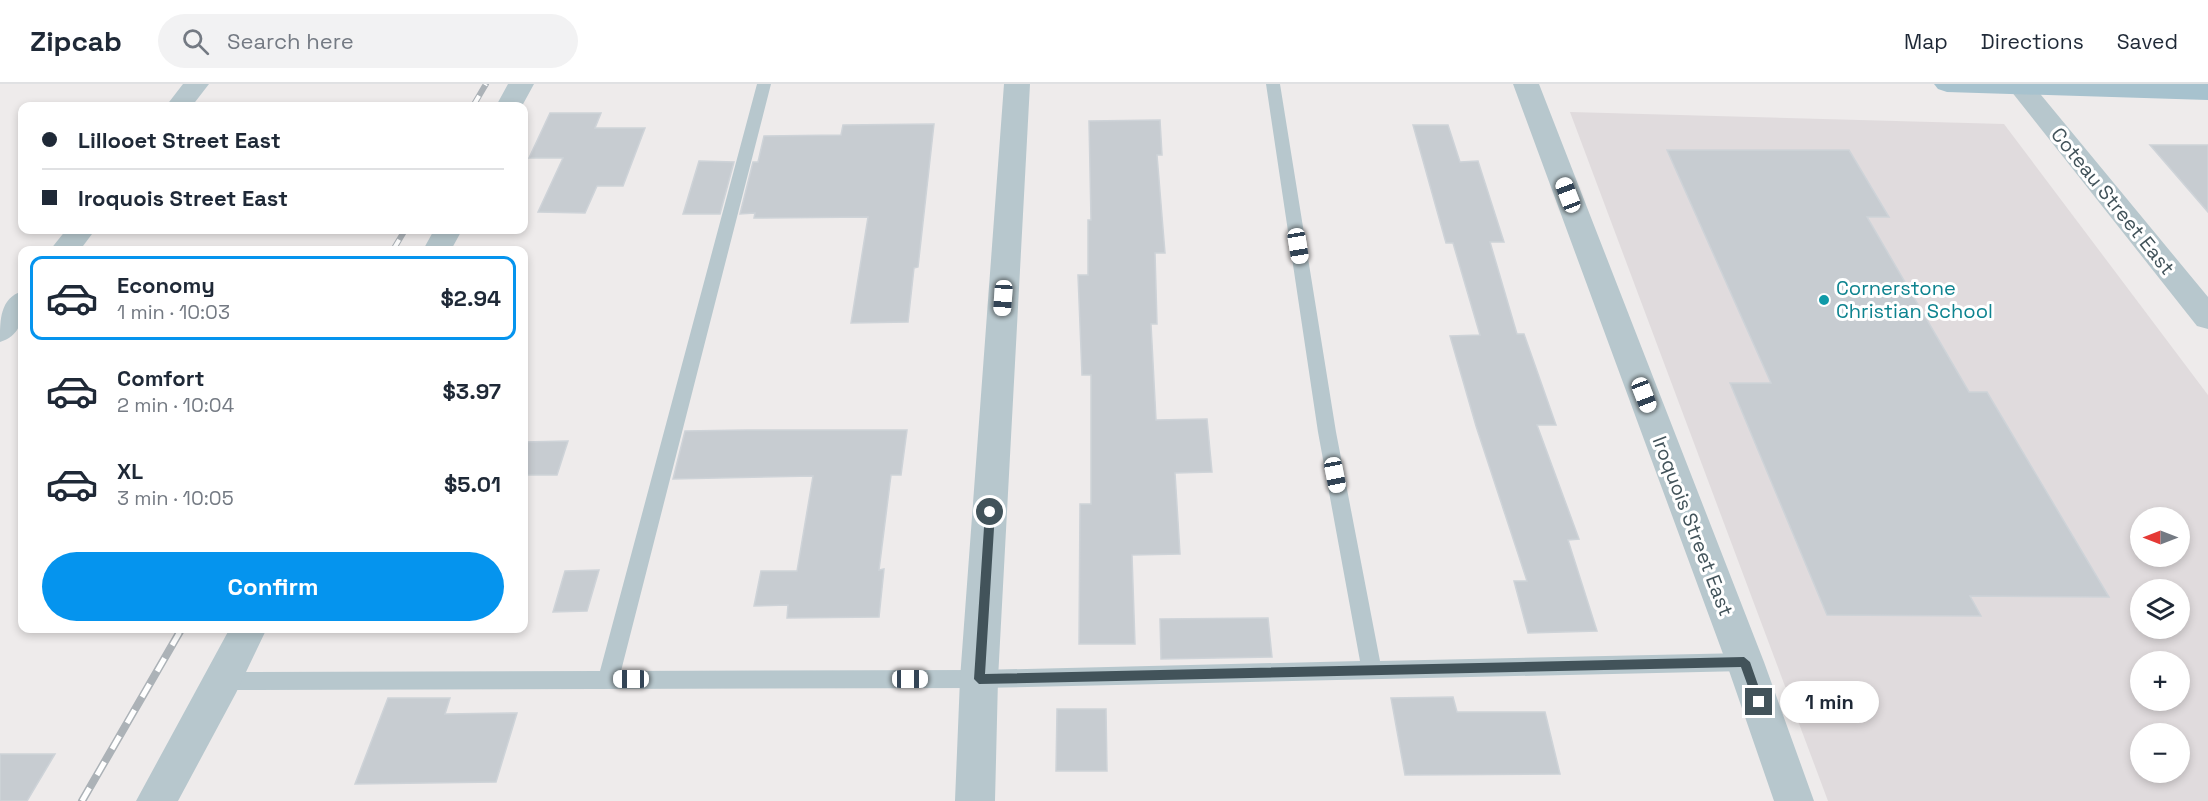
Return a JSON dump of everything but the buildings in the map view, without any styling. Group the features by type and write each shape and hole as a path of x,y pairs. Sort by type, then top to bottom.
{"main road":[{"path":"1947,84 2208,92"}],"street":[{"path":"181,102 196,84"},
{"path":"511,102 521,84"},
{"path":"975,801 979,679 1017,84"},
{"name":"Iroquois Street East","path":"1526,84 1744,662 1794,801"},
{"name":"Coteau Street East","path":"2019,85 2208,318"},
{"path":"67,246 78,234"},
{"path":"0,330 18,307"},
{"path":"156,801 223,681 247,633"}],"lane":[{"path":"608,679 764,84"},
{"path":"1273,84 1326,432 1372,671"},
{"path":"223,681 979,679 1744,662"}],"shaded area":[{"path":"1570,112 2004,124 2208,395 2208,801 1828,801"}],"railway":[{"path":"475,102 486,84"},
{"path":"395,246 403,234"},
{"path":"82,801 179,633"}],"place":[{"name":"Cornerstone Christian School","path":"1824,300"}],"route":[{"path":"990,512 979,679 1744,662 1759,702"}]}
